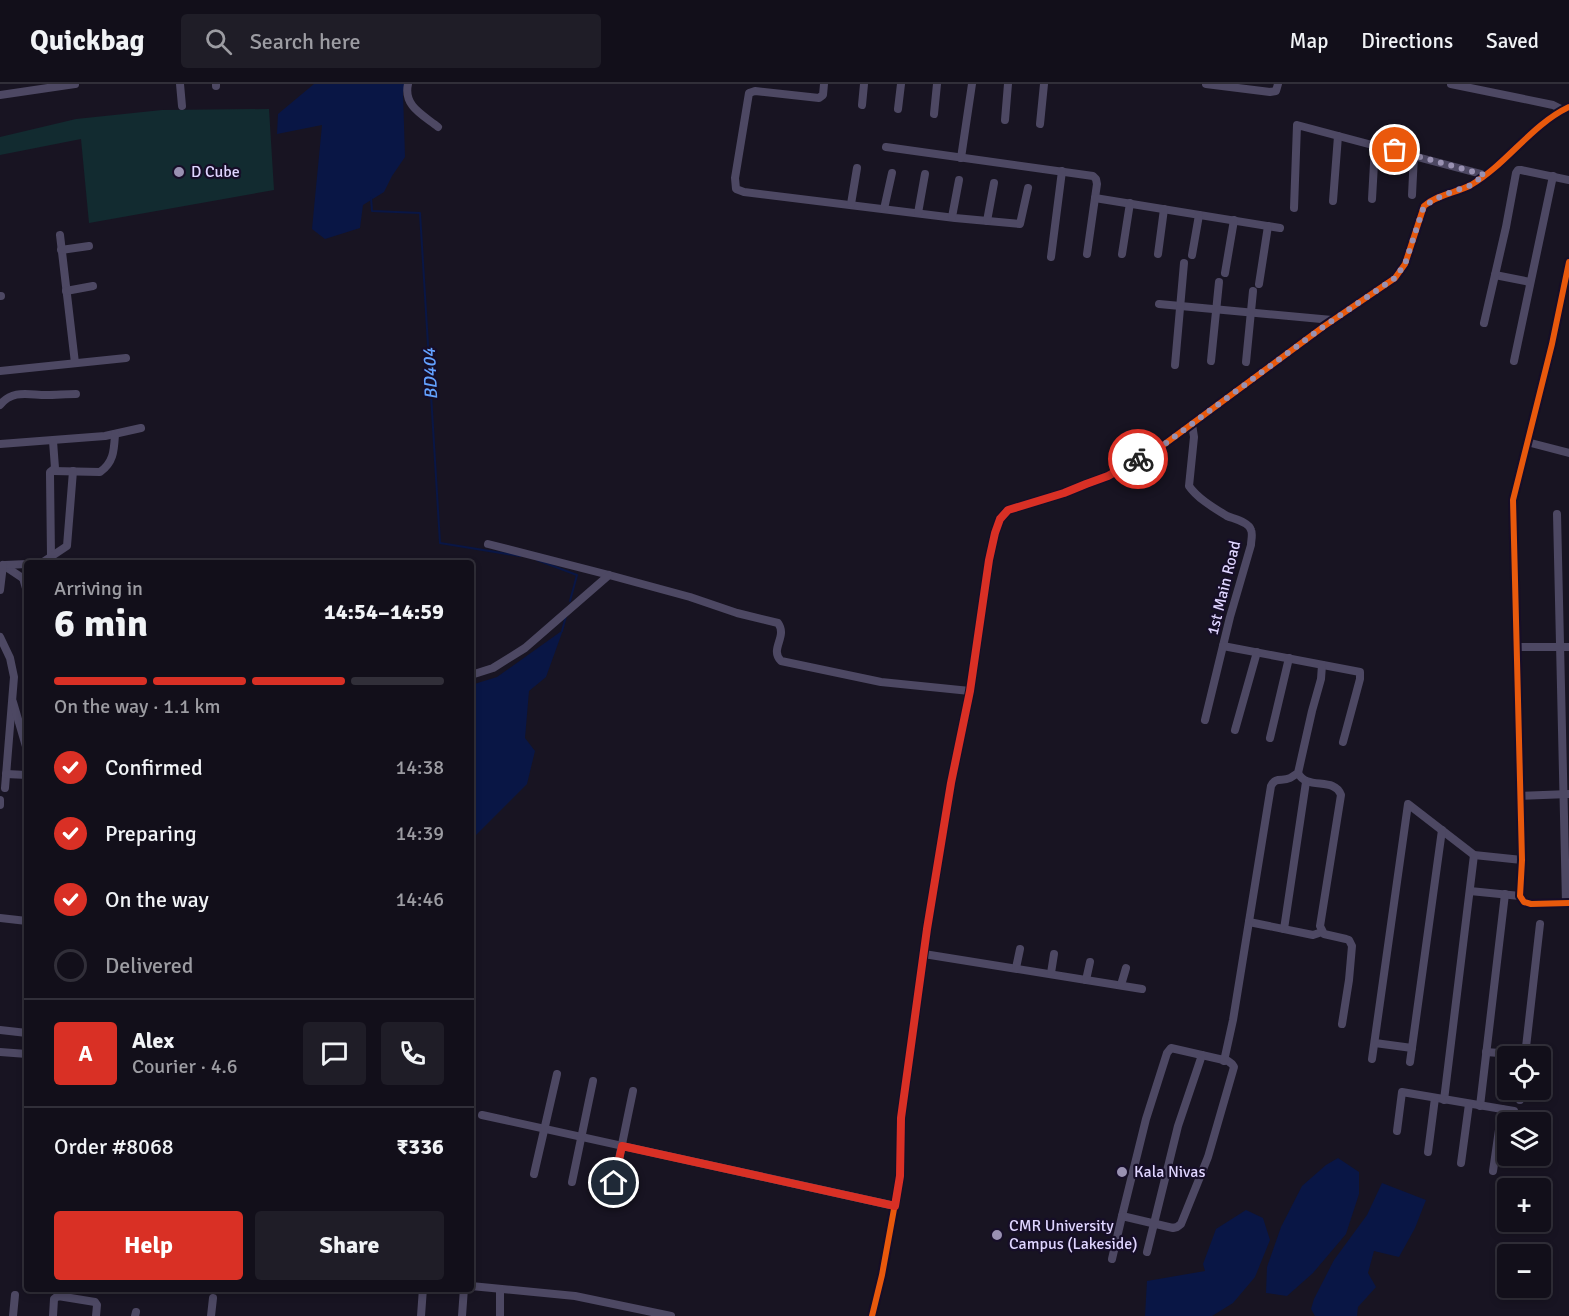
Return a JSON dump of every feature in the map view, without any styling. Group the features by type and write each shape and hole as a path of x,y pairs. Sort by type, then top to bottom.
{"street":[{"path":"0,95 75,84"},
{"path":"180,84 182,106"},
{"path":"408,84 406,93 411,105 438,127"},
{"path":"824,84 823,95 819,98 748,93 735,178 735,186 738,190 1020,224 1028,188"},
{"path":"862,105 864,84"},
{"path":"898,109 901,84"},
{"path":"934,114 937,84"},
{"path":"961,158 972,84"},
{"path":"1005,120 1008,84"},
{"path":"1040,124 1044,84"},
{"path":"1206,84 1270,92 1276,91 1278,84"},
{"path":"1451,84 1486,88 1566,109"},
{"path":"872,1316 900,1176 901,1118 951,783 970,691 989,560 995,533 1003,515 1008,510 1064,493 1108,476 1162,446 1332,320 1395,278 1405,264 1424,206 1443,195 1469,186 1485,175 1548,119 1566,109"},
{"path":"1294,208 1297,125 1485,175"},
{"path":"1333,201 1338,136"},
{"path":"1372,199 1375,146"},
{"path":"886,147 1094,176 1097,184 1087,254"},
{"path":"1412,195 1414,155"},
{"path":"851,204 857,168"},
{"path":"1484,324 1516,173 1521,170 1569,180"},
{"path":"1051,257 1062,171"},
{"path":"884,209 892,173"},
{"path":"918,213 925,174"},
{"path":"1514,361 1553,176"},
{"path":"952,217 960,180"},
{"path":"987,221 994,183"},
{"path":"1095,198 1280,228"},
{"path":"1122,254 1130,203"},
{"path":"1158,254 1164,209"},
{"path":"1192,255 1199,215"},
{"path":"1225,273 1234,220"},
{"path":"1259,284 1268,226"},
{"path":"60,235 75,363"},
{"path":"61,250 89,246"},
{"path":"1557,514 1565,647 1568,903 1531,904 1524,902 1520,896 1522,860 1513,500 1552,344 1569,262"},
{"path":"1175,365 1185,263"},
{"path":"1495,275 1530,282"},
{"path":"1211,361 1219,282"},
{"path":"66,291 93,286"},
{"path":"1246,362 1253,291"},
{"path":"1159,304 1332,320"},
{"path":"0,371 126,358"},
{"path":"0,405 10,397 22,393 76,394"},
{"name":"1st Main Road","path":"1192,424 1194,437 1189,486 1203,500 1227,516 1247,524 1252,532 1251,545 1205,720"},
{"path":"0,444 115,434 141,428"},
{"path":"53,471 100,472 113,458 115,434"},
{"path":"51,556 50,472 55,468 53,441"},
{"path":"1527,442 1569,453"},
{"path":"46,560 67,546 73,471"},
{"path":"488,544 609,574 737,613 778,623 782,628 782,633 776,653 777,658 781,661 881,682 970,691"},
{"path":"1,564 24,564"},
{"path":"1,564 24,579"},
{"path":"0,590 1,564"},
{"path":"474,674 493,668 525,648 609,574"},
{"path":"0,637 10,658 14,677 5,788"},
{"path":"1223,646 1360,672 1343,742"},
{"path":"1516,647 1565,647"},
{"path":"1235,730 1257,652"},
{"path":"1270,738 1289,658"},
{"path":"1322,664 1321,679 1298,773 1306,782 1335,786 1341,795 1320,926 1324,934 1349,940 1352,946 1342,1024"},
{"path":"12,698 24,740"},
{"path":"1224,1061 1233,1020 1271,786 1273,781 1290,778 1298,773"},
{"path":"6,774 24,776"},
{"path":"1284,929 1306,782"},
{"path":"1520,796 1566,794"},
{"path":"0,800 0,805"},
{"path":"1372,1059 1408,804 1474,855 1522,860"},
{"path":"1410,1062 1442,830"},
{"path":"1444,1100 1474,855"},
{"path":"1470,891 1520,896"},
{"path":"1480,1106 1505,894"},
{"path":"0,918 24,921"},
{"path":"1249,922 1313,935 1322,932"},
{"path":"1526,1046 1540,924"},
{"path":"1016,968 1020,949"},
{"path":"924,954 1142,989"},
{"path":"1051,973 1054,954"},
{"path":"1086,980 1090,962"},
{"path":"1121,986 1126,968"},
{"path":"0,1030 24,1033"},
{"path":"1375,1042 1412,1047"},
{"path":"1112,1259 1122,1216 1146,1119 1169,1049 1175,1048 1232,1064 1234,1067 1208,1157 1181,1224 1173,1228 1122,1216"},
{"path":"0,1052 24,1054"},
{"path":"1486,1052 1497,1053"},
{"path":"1147,1252 1178,1126 1202,1055"},
{"path":"534,1174 556,1074"},
{"path":"572,1182 593,1081"},
{"path":"614,1183 633,1091"},
{"path":"1397,1131 1402,1092 1514,1111"},
{"path":"1428,1152 1434,1098"},
{"path":"1461,1163 1469,1104"},
{"path":"1493,1171 1502,1109"},
{"path":"482,1116 895,1206"},
{"path":"474,1286 575,1296 670,1316"},
{"path":"500,1289 500,1316"},
{"path":"421,1316 423,1292"},
{"path":"462,1316 464,1292"},
{"path":"13,1316 15,1295"},
{"path":"53,1316 54,1299 58,1296 95,1302 96,1316"},
{"path":"211,1316 213,1298"}],"green space":[{"name":"D Cube","path":"269,109 274,190 89,223 81,139 0,155 0,137 76,119 162,110"}],"shaded area":[{"path":"314,84 405,84 403,93 405,157 384,192 363,205 360,228 325,239 312,229 322,125 277,134 278,114"},
{"path":"563,630 546,677 529,691 525,738 535,751 527,784 474,836 474,684 497,677"},
{"path":"1338,1158 1359,1172 1359,1194 1346,1234 1313,1273 1287,1296 1266,1293 1267,1267 1281,1227 1302,1186 1326,1165"},
{"path":"1382,1183 1426,1200 1415,1228 1399,1257 1374,1251 1368,1273 1376,1287 1358,1307 1357,1316 1315,1316 1311,1309 1314,1299 1334,1260 1367,1215"},
{"path":"1246,1210 1263,1218 1270,1240 1255,1277 1233,1303 1212,1316 1145,1316 1147,1281 1205,1271 1203,1264 1216,1229"}],"waterway":[{"name":"BD404","path":"371,198 372,211 420,213 440,543 520,556"},
{"name":"BD404","path":"537,560 577,575 570,601"},
{"name":"BD404","path":"562,631 566,616"}],"cycle path":[{"path":"872,1316 900,1176 901,1118 927,929 951,783 970,691 989,559 1000,519 1008,510 1064,493 1108,476 1162,446 1323,327 1395,278 1405,264 1424,206 1435,199 1471,185 1543,124 1569,107"},
{"path":"1569,262 1552,344 1513,500 1522,860 1520,896 1524,902 1531,904 1569,903"}],"way so far":[{"path":"1138,459 1162,446 1323,327 1395,278 1405,264 1424,206 1443,195 1469,186 1485,175 1395,150"}],"place":[{"name":"D Cube","path":"179,172"},
{"name":"Kala Nivas","path":"1122,1172"},
{"name":"CMR University Campus (Lakeside)","path":"997,1235"}],"route":[{"path":"614,1183 622,1146 895,1206 900,1176 901,1118 927,929 951,783 970,691 995,533 1000,519 1008,510 1064,493 1108,476 1138,459"}]}
